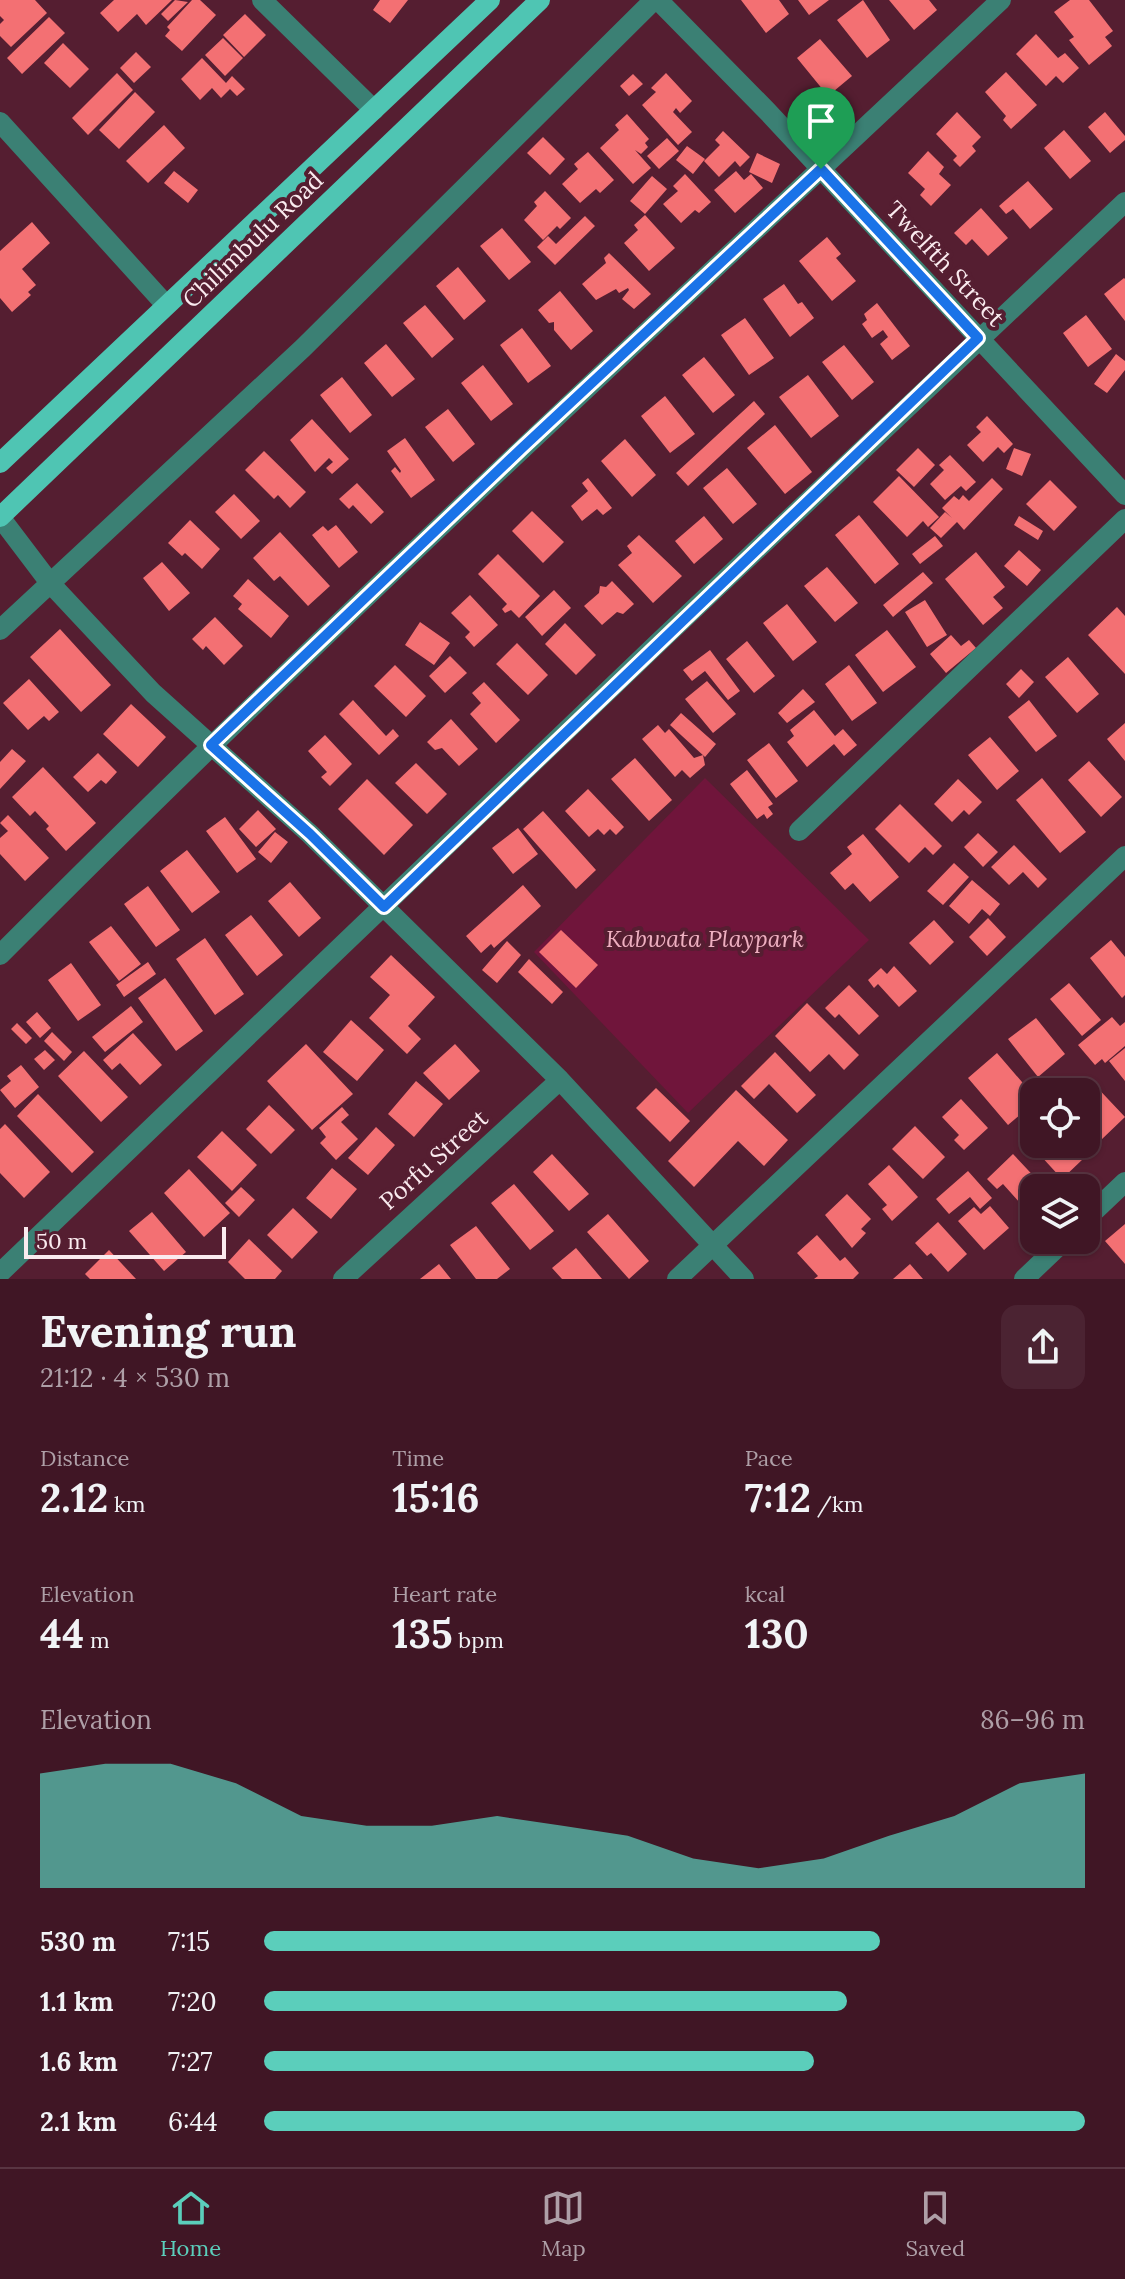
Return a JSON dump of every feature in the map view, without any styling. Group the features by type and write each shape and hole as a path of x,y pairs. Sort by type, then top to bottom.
{"main road":[{"name":"Chilimbulu Road","path":"0,463 490,0"},
{"name":"Chilimbulu Road","path":"0,517 540,0"}],"street":[{"path":"262,0 374,110"},
{"path":"0,630 303,348 656,0"},
{"name":"Twelfth Street","path":"656,0 821,169 1125,495"},
{"path":"0,955 211,745 534,437 1001,0"},
{"path":"0,122 166,305"},
{"path":"0,1273 978,338 1125,202"},
{"path":"0,517 50,583 153,693 310,834 560,1080 744,1279"},
{"path":"799,831 1125,519"},
{"path":"677,1279 1125,856"},
{"name":"Porfu Street","path":"343,1279 560,1080"},
{"path":"1100,1206 1125,1182"},
{"path":"1024,1279 1050,1254"}],"green space":[{"name":"Kabwata Playpark","path":"705,778 869,940 688,1113 534,952"}],"building":[{"path":"0,0 35,0 47,13 11,47 0,36 0,24 4,20 0,16"},
{"path":"114,0 172,0 146,25 137,14 118,32 100,13"},
{"path":"175,0 188,2 168,21 161,14"},
{"path":"192,0 200,0 216,15 182,51 165,36 170,30 167,27"},
{"path":"380,0 408,0 390,23 373,10"},
{"path":"741,0 779,0 789,14 766,33"},
{"path":"798,0 829,0 809,15"},
{"path":"863,0 890,40 867,58 837,20"},
{"path":"889,0 929,0 937,10 914,30"},
{"path":"1070,0 1089,0 1113,31 1105,37 1112,46 1089,65 1069,40 1074,37 1054,12"},
{"path":"245,14 266,35 244,57 223,35"},
{"path":"49,17 65,33 22,74 7,58"},
{"path":"1036,34 1058,58 1065,53 1079,68 1063,83 1056,76 1046,86 1016,54"},
{"path":"223,38 243,58 225,76 205,55"},
{"path":"820,39 852,76 828,96 797,58"},
{"path":"63,43 89,69 70,88 44,63"},
{"path":"136,52 151,67 134,83 120,68"},
{"path":"202,58 226,83 232,76 245,89 237,96 230,89 221,98 212,88 200,100 181,79"},
{"path":"1006,72 1037,105 1011,129 1003,120 1006,116 985,92"},
{"path":"117,73 133,90 88,135 72,118"},
{"path":"666,73 692,101 680,113 676,108 673,112 692,132 678,145 642,105 656,92 651,88"},
{"path":"633,74 643,84 629,96 620,86"},
{"path":"135,92 155,112 119,149 99,130"},
{"path":"957,112 981,137 972,146 976,151 960,167 953,160 957,156 936,134"},
{"path":"1105,112 1125,136 1125,140 1110,153 1088,127"},
{"path":"627,114 649,139 645,143 648,147 641,154 635,150 651,168 633,184 600,148 619,130 615,125"},
{"path":"164,125 185,148 148,183 126,161"},
{"path":"1064,130 1091,161 1070,179 1044,148"},
{"path":"723,131 750,157 740,167 735,161 719,177 704,161 720,145 715,140"},
{"path":"543,137 565,159 550,175 527,153"},
{"path":"667,138 679,151 659,169 647,156"},
{"path":"687,146 705,159 693,174 676,160"},
{"path":"928,151 944,167 939,174 951,185 931,206 920,195 925,189 908,173"},
{"path":"588,152 614,180 600,193 596,189 580,203 562,184 578,169 574,164"},
{"path":"757,153 780,164 772,183 749,172"},
{"path":"174,171 198,190 188,203 164,183"},
{"path":"736,171 744,180 751,174 763,188 735,213 714,190"},
{"path":"685,174 711,202 699,213 695,210 681,223 663,204 678,191 673,186"},
{"path":"652,176 667,189 645,214 630,201"},
{"path":"1028,181 1053,209 1030,229 1013,209 1006,214 999,206"},
{"path":"545,191 571,218 543,240 524,220 537,206 534,202"},
{"path":"981,208 1008,238 988,256 972,239 966,245 954,233"},
{"path":"645,215 675,248 649,271 624,243 638,230 634,225"},
{"path":"585,216 595,226 555,265 537,247 548,236 556,244"},
{"path":"32,222 50,243 22,269 36,285 28,292 31,295 12,312 0,298 0,251"},
{"path":"502,228 531,262 509,280 480,246"},
{"path":"827,237 841,254 836,258 856,281 832,301 799,261"},
{"path":"609,253 651,294 634,309 622,299 628,288 619,293 616,289 596,300 582,284 606,263 604,258"},
{"path":"458,267 486,301 464,320 436,286"},
{"path":"1125,279 1125,321 1104,294"},
{"path":"784,284 798,304 802,302 814,318 790,337 763,299"},
{"path":"560,291 593,331 571,350 554,330 554,322 549,323 538,310"},
{"path":"877,303 910,346 892,360 880,344 888,337 883,330 872,338 862,324 867,320 864,314"},
{"path":"425,305 454,339 432,358 403,323"},
{"path":"1086,315 1112,349 1088,367 1063,333"},
{"path":"745,318 774,358 749,375 721,335"},
{"path":"522,328 551,366 528,383 500,345"},
{"path":"386,344 415,379 392,397 364,363"},
{"path":"844,345 874,382 852,400 822,362"},
{"path":"1116,354 1125,361 1125,370 1107,393 1094,384"},
{"path":"704,357 735,395 713,413 682,375"},
{"path":"483,365 513,404 491,421 461,383"},
{"path":"808,375 839,416 811,438 779,397"},
{"path":"342,377 372,415 350,433 320,395"},
{"path":"665,396 695,434 670,453 641,416"},
{"path":"754,401 765,414 688,486 676,473"},
{"path":"448,409 475,444 453,462 425,427"},
{"path":"987,416 1013,444 1004,453 998,447 983,462 967,445 981,432 976,427"},
{"path":"312,419 349,459 332,474 326,468 333,462 329,458 315,472 290,440"},
{"path":"775,425 812,472 785,494 747,448"},
{"path":"405,438 435,480 411,498 391,471 395,467 401,471 387,451"},
{"path":"625,439 656,475 632,497 601,461"},
{"path":"918,448 935,465 914,487 896,470"},
{"path":"1014,448 1031,454 1022,476 1006,469"},
{"path":"264,451 306,492 290,508 278,495 274,499 245,470"},
{"path":"950,455 976,482 966,491 961,486 945,500 930,484 944,470 939,465"},
{"path":"727,468 757,504 733,524 703,488"},
{"path":"899,476 939,517 928,527 923,521 907,537 873,502"},
{"path":"588,478 612,508 603,515 597,509 582,521 571,506 588,491 582,483"},
{"path":"992,478 1003,489 964,530 957,522 941,538 930,528 945,512 952,518 942,508 954,496 959,500 963,495 969,501"},
{"path":"1050,480 1077,507 1054,531 1026,504"},
{"path":"357,483 384,512 371,524 353,505 349,509 339,499"},
{"path":"234,494 260,521 241,539 215,512"},
{"path":"532,511 564,542 543,563 512,531"},
{"path":"859,515 899,564 875,584 835,535"},
{"path":"704,516 723,539 694,564 675,541"},
{"path":"1019,516 1043,531 1038,540 1014,525"},
{"path":"190,520 220,549 202,569 168,543"},
{"path":"336,525 358,552 339,568 312,535 323,526 328,531"},
{"path":"280,532 330,586 308,606 280,576 274,581 253,558"},
{"path":"639,535 682,576 653,603 618,565 632,553 627,546"},
{"path":"935,536 943,546 920,564 912,554"},
{"path":"1019,550 1041,570 1027,586 1004,566"},
{"path":"976,552 1005,587 993,597 1003,608 983,625 945,579"},
{"path":"498,554 540,596 519,618 511,610 505,613 502,609 507,604 478,574"},
{"path":"162,562 190,593 169,611 143,578"},
{"path":"827,567 858,603 835,622 804,586"},
{"path":"923,572 933,583 893,617 883,605"},
{"path":"248,579 289,616 271,638 238,609 242,604 233,596"},
{"path":"612,581 634,604 623,614 617,612 602,625 584,606 599,593 600,586 606,587"},
{"path":"554,590 571,608 542,636 525,617"},
{"path":"470,595 498,625 474,647 465,637 470,632 451,613"},
{"path":"925,600 947,635 927,647 905,612"},
{"path":"787,604 817,642 793,661 763,623"},
{"path":"1117,607 1125,616 1125,674 1088,635"},
{"path":"215,617 243,646 224,665 206,646 203,650 192,639"},
{"path":"420,622 450,643 434,665 405,645"},
{"path":"565,623 596,655 576,675 545,644"},
{"path":"60,629 111,685 81,712 30,657"},
{"path":"887,630 916,667 883,692 855,655"},
{"path":"951,635 961,646 969,640 976,648 946,673 930,654"},
{"path":"747,641 775,676 754,693 726,659"},
{"path":"517,643 548,675 528,695 496,664"},
{"path":"710,650 740,691 728,700 705,671 692,681 683,670"},
{"path":"450,656 467,673 445,693 429,676"},
{"path":"1068,657 1099,694 1077,713 1045,677"},
{"path":"395,665 426,696 406,717 374,686"},
{"path":"849,665 877,703 852,721 825,684"},
{"path":"1021,669 1034,682 1019,698 1006,684"},
{"path":"29,679 59,712 49,721 44,716 28,730 3,703"},
{"path":"707,681 736,714 713,733 685,699"},
{"path":"484,682 520,720 496,743 470,714 481,703 472,693"},
{"path":"803,689 815,702 787,723 778,713"},
{"path":"353,700 386,736 393,729 399,736 379,755 339,714"},
{"path":"1029,700 1057,736 1036,752 1008,717"},
{"path":"131,704 166,737 138,767 103,734"},
{"path":"814,710 835,736 843,729 857,745 844,756 834,744 807,767 787,742 794,736 790,730"},
{"path":"681,713 716,744 705,757 670,725"},
{"path":"451,719 478,749 459,766 442,748 435,750 427,742"},
{"path":"1125,723 1125,761 1107,739"},
{"path":"658,725 665,733 669,729 694,758 703,755 705,765 690,778 682,770 675,777 642,739"},
{"path":"325,735 352,764 330,786 321,777 327,772 308,751"},
{"path":"990,737 1019,771 997,790 968,755"},
{"path":"769,743 798,781 776,798 747,760"},
{"path":"12,749 26,761 0,789 0,762"},
{"path":"98,753 117,772 106,784 101,780 88,792 73,777"},
{"path":"635,758 672,800 649,821 611,779"},
{"path":"1089,761 1122,797 1101,817 1068,780"},
{"path":"416,763 447,794 427,814 395,783"},
{"path":"43,767 96,823 66,851 35,811 30,816 12,797"},
{"path":"747,770 773,804 768,807 773,814 767,819 764,814 757,819 730,784"},
{"path":"1042,778 1086,832 1060,853 1016,800"},
{"path":"367,779 413,825 384,855 338,809"},
{"path":"958,779 982,802 969,815 964,810 952,822 934,804"},
{"path":"588,789 624,827 616,835 610,829 604,835 598,829 589,837 565,811"},
{"path":"900,804 942,846 933,855 925,847 909,863 875,829"},
{"path":"258,810 276,829 256,847 239,829"},
{"path":"543,811 596,870 576,889 523,829"},
{"path":"8,815 49,858 25,881 0,854 0,838 8,831 0,823"},
{"path":"225,817 256,859 237,873 206,831"},
{"path":"518,828 538,854 513,874 492,848"},
{"path":"275,832 288,842 271,863 258,852"},
{"path":"978,833 998,852 983,867 964,847"},
{"path":"863,834 899,877 870,902 853,883 845,890 830,873 852,854 847,847"},
{"path":"1014,845 1047,879 1038,888 1023,872 1009,885 991,867"},
{"path":"187,850 220,892 192,913 160,871"},
{"path":"954,863 969,877 943,905 927,891"},
{"path":"972,880 1000,904 990,916 982,909 969,924 949,906"},
{"path":"290,882 321,918 299,937 268,901"},
{"path":"523,885 541,906 494,948 491,944 481,953 466,936"},
{"path":"148,886 180,930 156,947 124,904"},
{"path":"251,915 283,955 257,976 225,935"},
{"path":"988,918 1006,937 987,956 969,937"},
{"path":"934,920 954,942 930,965 909,943"},
{"path":"111,926 141,964 119,981 89,942"},
{"path":"561,930 598,965 576,988 539,952"},
{"path":"205,938 244,994 215,1015 176,959"},
{"path":"1111,940 1125,957 1125,995 1122,998 1090,958"},
{"path":"507,941 521,955 497,983 482,970"},
{"path":"391,955 435,997 408,1026 421,1039 407,1054 369,1018 390,995 370,977"},
{"path":"529,959 563,992 552,1004 518,972"},
{"path":"148,962 156,974 124,997 116,985"},
{"path":"71,963 101,1005 78,1021 48,980"},
{"path":"894,966 917,991 899,1007 878,984 874,988 868,980 881,968 887,974"},
{"path":"165,978 203,1031 176,1051 138,998"},
{"path":"1069,983 1101,1020 1082,1036 1050,999"},
{"path":"849,985 879,1016 859,1035 839,1014 835,1018 825,1008"},
{"path":"807,1003 859,1055 844,1070 829,1054 810,1072 775,1036"},
{"path":"131,1006 143,1022 105,1052 92,1037"},
{"path":"37,1012 51,1028 40,1038 26,1022"},
{"path":"1112,1017 1120,1026 1125,1022 1125,1046 1105,1063 1102,1059 1095,1065 1078,1045"},
{"path":"1036,1018 1065,1054 1038,1077 1008,1039"},
{"path":"351,1020 384,1050 357,1081 323,1052"},
{"path":"17,1023 32,1038 26,1044 11,1029"},
{"path":"52,1032 72,1052 64,1061 44,1041"},
{"path":"133,1033 162,1065 140,1085 120,1063 112,1070 103,1060"},
{"path":"306,1044 353,1094 312,1130 267,1081"},
{"path":"455,1044 480,1071 449,1100 423,1073"},
{"path":"1125,1048 1125,1081 1109,1061"},
{"path":"45,1050 55,1060 44,1070 34,1059"},
{"path":"84,1051 128,1097 101,1122 58,1076"},
{"path":"775,1052 816,1095 797,1113 769,1084 754,1099 741,1086"},
{"path":"997,1053 1020,1080 1020,1115 1008,1125 968,1078"},
{"path":"21,1065 39,1087 15,1108 0,1090 11,1081 7,1076"},
{"path":"416,1081 443,1104 414,1137 388,1114"},
{"path":"656,1088 690,1121 670,1142 636,1108"},
{"path":"736,1090 788,1140 764,1166 738,1141 694,1187 668,1161"},
{"path":"1100,1091 1125,1117 1100,1139"},
{"path":"38,1094 94,1152 72,1173 17,1116"},
{"path":"961,1099 988,1128 964,1150 954,1140 959,1135 942,1117"},
{"path":"269,1105 295,1130 271,1154 246,1129"},
{"path":"342,1107 349,1115 341,1122 358,1139 336,1160 320,1143 326,1137 319,1128"},
{"path":"5,1124 50,1172 24,1198 0,1173 0,1129"},
{"path":"915,1126 945,1157 923,1179 892,1149"},
{"path":"376,1127 395,1145 368,1175 348,1158"},
{"path":"222,1131 257,1165 232,1191 197,1157"},
{"path":"552,1154 589,1194 569,1211 533,1172"},
{"path":"1013,1154 1032,1174 1020,1174 1020,1203 1003,1184 997,1189 987,1179"},
{"path":"1043,1158 1083,1159 1067,1174 1057,1174"},
{"path":"889,1165 918,1197 892,1221 882,1209 887,1205 868,1184"},
{"path":"332,1168 357,1189 331,1219 306,1198"},
{"path":"189,1169 230,1213 204,1237 164,1193"},
{"path":"968,1171 992,1198 980,1209 970,1197 949,1214 936,1199"},
{"path":"514,1184 554,1231 530,1250 491,1203"},
{"path":"241,1187 255,1200 239,1217 225,1203"},
{"path":"847,1194 871,1219 861,1229 866,1233 852,1248 825,1215"},
{"path":"990,1206 1009,1228 984,1250 958,1221 974,1207 981,1214"},
{"path":"293,1208 318,1232 292,1259 267,1235"},
{"path":"152,1212 186,1252 164,1271 129,1231"},
{"path":"608,1214 649,1261 629,1279 587,1232"},
{"path":"938,1222 967,1254 948,1272 931,1253 927,1256 915,1243"},
{"path":"1125,1224 1125,1264 1105,1241"},
{"path":"476,1226 510,1269 497,1279 476,1279 450,1245"},
{"path":"817,1235 840,1261 845,1257 859,1273 853,1279 814,1279 818,1276 797,1253"},
{"path":"249,1239 282,1271 275,1279 245,1279 228,1262"},
{"path":"576,1248 602,1279 562,1279 552,1268"},
{"path":"109,1250 136,1279 90,1279 85,1274"},
{"path":"439,1264 451,1279 420,1279"},
{"path":"910,1264 923,1279 893,1279"}],"route":[{"path":"821,169 978,338 384,907 310,834 211,745 522,448 821,169"}]}
